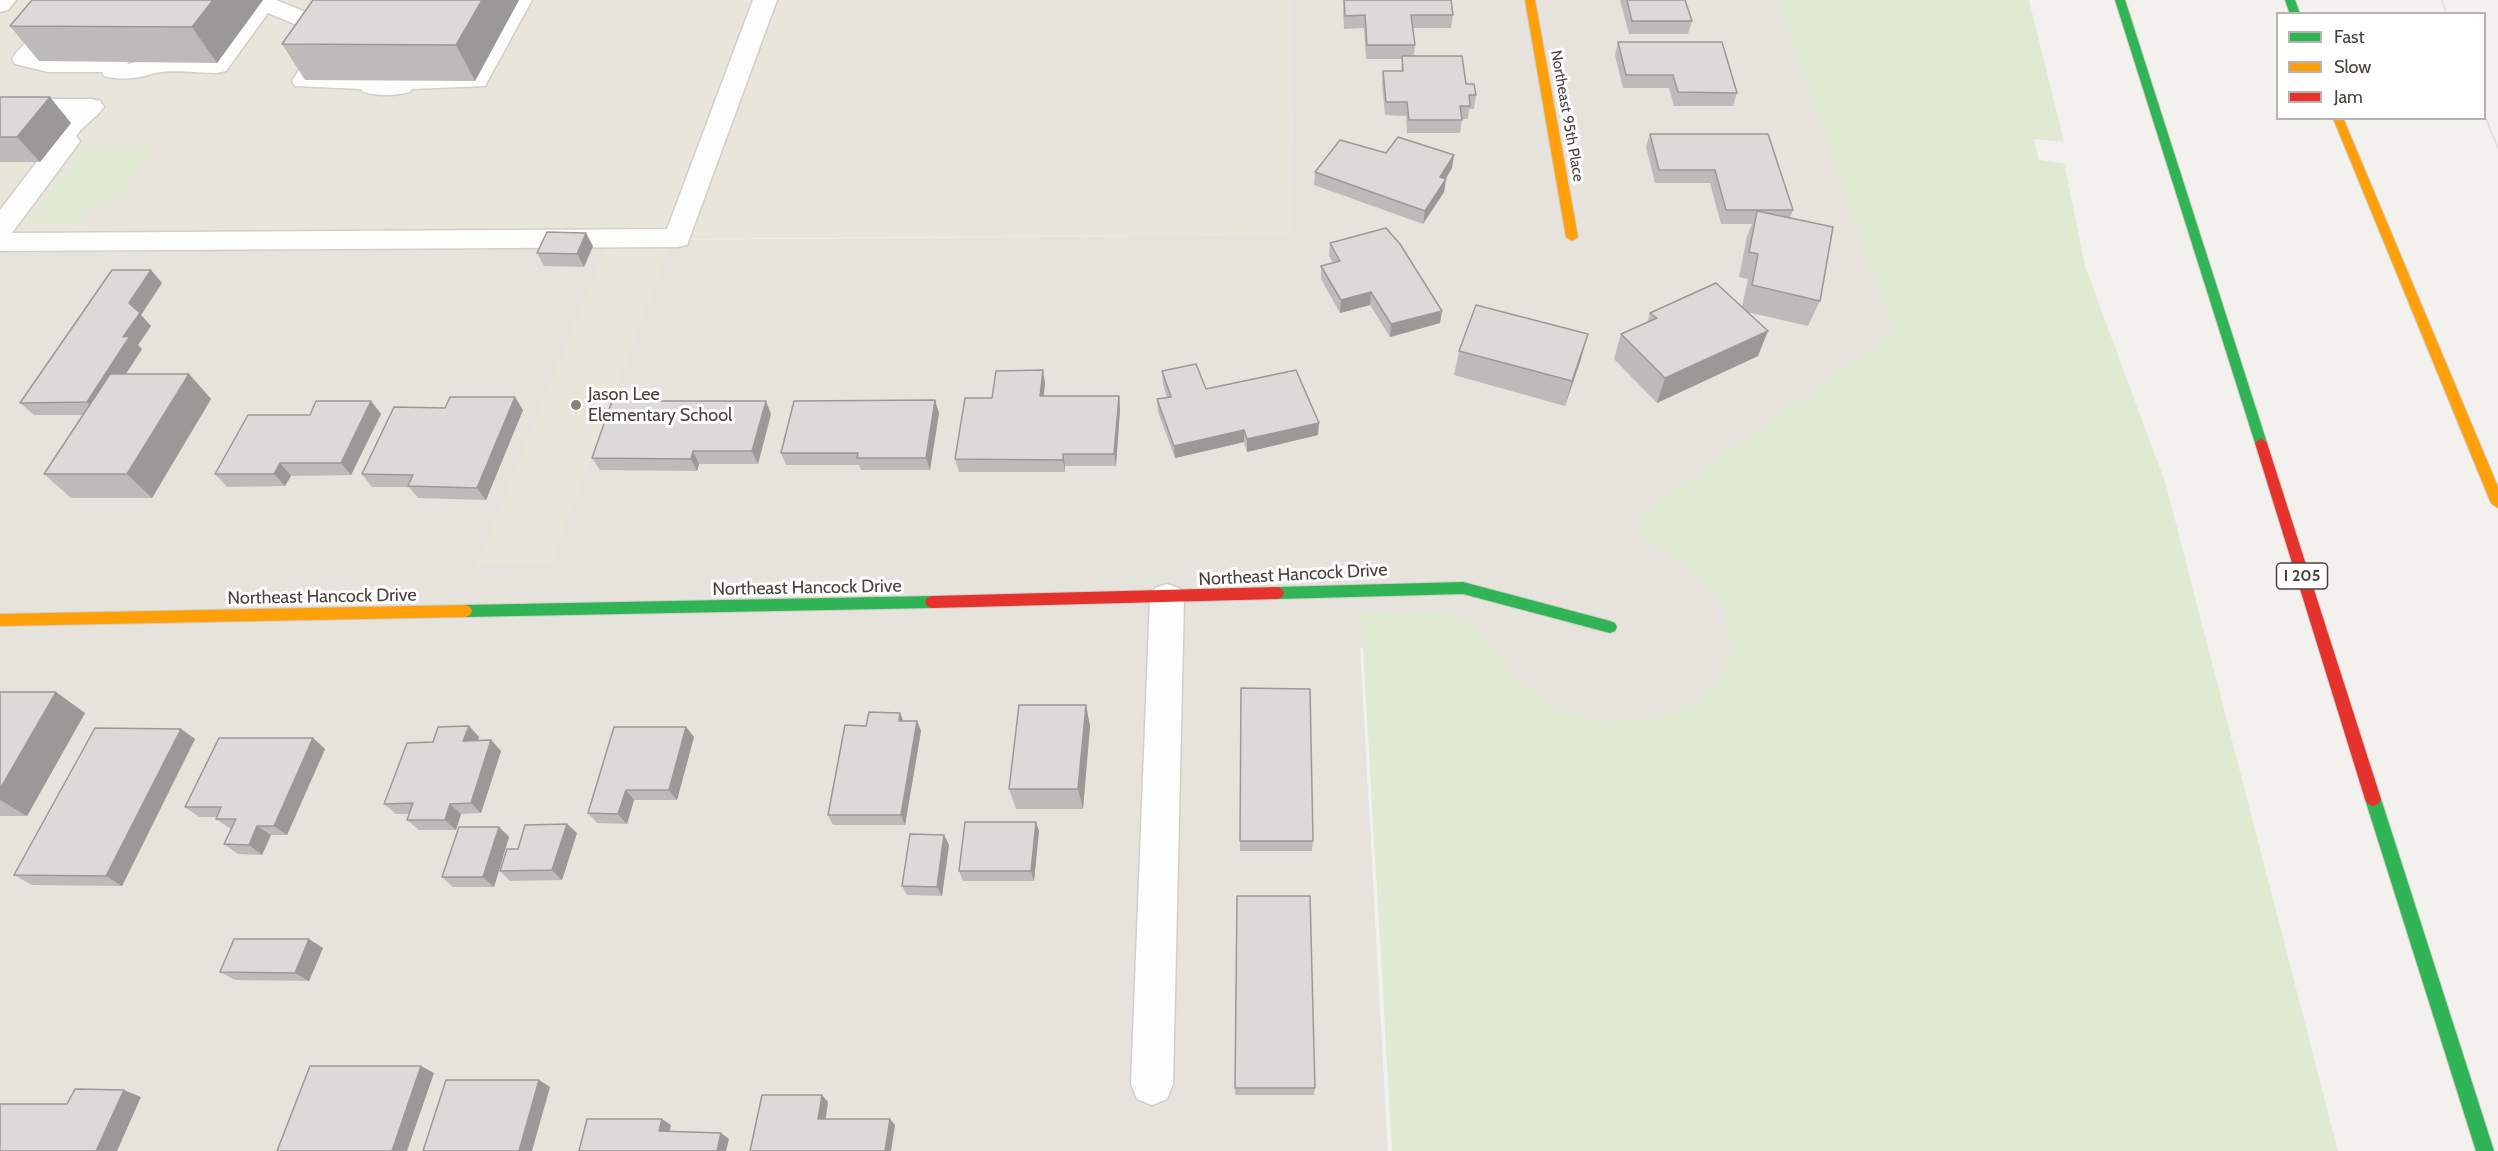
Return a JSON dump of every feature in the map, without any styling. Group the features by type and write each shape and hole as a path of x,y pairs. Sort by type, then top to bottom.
{"main road":[{"name":"Northeast 95th Place","path":"1530,0 1572,237"},
{"name":"I 205","path":"2120,0 2485,1151"},
{"path":"2339,120 2498,503"},
{"name":"Northeast Hancock Drive","path":"0,620 1167,598 1410,587 1463,588 1610,627"}],"street":[{"path":"0,5 4,0"},
{"path":"87,0 73,17 62,17 53,24 24,59 36,59 33,63 49,63 48,65 117,65 113,71 142,71 146,66 216,66 263,3 335,32 304,81 375,81 372,87 401,87 404,81 476,81 520,0"},
{"path":"0,242 677,238 765,0"},
{"path":"0,107 90,107 84,116 78,116 59,141 67,141 0,229"},
{"path":"1152,1084 1167,598"}],"shaded area":[{"name":"Jason Lee Elementary School","path":"0,0 1291,0 1292,235 672,239 551,565 476,566 608,241 0,245"},
{"path":"1291,0 1793,0 1961,472 1766,629 1667,755 1556,728 1360,647 1388,1151 0,1151 0,245 1292,235"}],"green space":[{"path":"1779,0 2029,0 2064,142 2034,139 2039,160 2064,163 2085,266 2166,485 2338,1151 1392,1151 1361,613 1440,611 1472,624 1513,675 1556,710 1600,722 1650,720 1693,704 1722,677 1732,647 1723,606 1690,567 1639,536 1643,513 1894,333"},
{"path":"85,149 153,149 122,193 87,209 76,223 27,223"}],"building":[{"path":"32,0 213,0 192,27 10,26"},
{"path":"313,0 482,0 456,45 282,44"},
{"path":"1344,0 1451,0 1453,15 1411,15 1415,45 1367,45 1365,15 1345,16"},
{"path":"1627,0 1685,0 1692,21 1632,21"},
{"path":"1618,42 1722,42 1737,93 1678,92 1673,75 1626,75"},
{"path":"1402,56 1462,56 1466,84 1474,84 1476,95 1469,95 1470,106 1460,106 1462,120 1409,120 1407,102 1386,102 1383,71 1403,71"},
{"path":"0,97 50,97 17,137 0,137"},
{"path":"1650,134 1768,134 1793,210 1726,210 1715,170 1659,170"},
{"path":"1398,137 1454,155 1440,177 1446,179 1425,211 1315,172 1340,140 1386,153"},
{"path":"1757,211 1833,227 1820,301 1752,285 1758,254 1749,252"},
{"path":"1386,228 1400,244 1442,311 1391,324 1371,292 1341,300 1321,266 1340,261 1330,243"},
{"path":"547,232 586,233 577,254 537,253"},
{"path":"112,270 151,270 129,303 140,313 123,337 130,336 87,402 20,403"},
{"path":"1716,283 1768,331 1665,378 1621,334 1657,318 1650,313"},
{"path":"1476,305 1588,334 1572,381 1459,351"},
{"path":"1196,364 1206,389 1296,370 1319,423 1247,439 1244,430 1174,446 1157,399 1171,397 1162,371"},
{"path":"1043,370 1040,396 1119,396 1114,454 1063,454 1063,460 955,459 965,398 992,398 996,371"},
{"path":"110,374 189,374 127,474 44,474"},
{"path":"450,397 515,397 477,488 408,486 413,475 362,474 394,407 445,408"},
{"path":"935,400 926,458 857,458 858,453 781,453 794,401"},
{"path":"316,401 371,401 341,463 280,463 274,474 215,474 248,415 310,415"},
{"path":"612,401 766,401 752,451 693,451 691,459 592,458"},
{"path":"1241,688 1310,689 1313,841 1240,841"},
{"path":"0,692 56,692 0,789"},
{"path":"1019,705 1086,705 1078,789 1009,789"},
{"path":"869,712 900,713 899,721 917,721 901,815 828,815 845,725 866,726"},
{"path":"469,726 463,741 491,740 471,803 450,804 445,820 407,820 413,803 384,804 407,743 433,742 438,727"},
{"path":"614,727 686,727 669,790 626,790 618,814 588,813"},
{"path":"95,728 181,729 106,876 14,875"},
{"path":"219,738 313,738 274,826 257,826 249,845 224,844 236,819 216,819 221,807 185,807"},
{"path":"965,822 1036,822 1031,871 959,871"},
{"path":"567,824 552,870 500,871 507,849 518,849 525,825"},
{"path":"459,827 499,827 483,877 442,877"},
{"path":"910,834 944,835 937,887 902,886"},
{"path":"1237,896 1310,896 1315,1088 1235,1088"},
{"path":"234,939 309,939 295,973 220,972"},
{"path":"310,1066 421,1066 392,1151 277,1151"},
{"path":"446,1080 539,1080 519,1151 423,1151"},
{"path":"75,1089 124,1090 96,1151 0,1151 0,1104 67,1104"},
{"path":"762,1095 822,1095 818,1119 890,1119 885,1151 750,1151"},
{"path":"587,1119 662,1119 659,1131 721,1133 717,1151 579,1151"}],"tram line":[{"path":"2442,0 2445,12"},
{"path":"2486,119 2498,148"}],"traffic: fast":[{"path":"2120,0 2261,443"},
{"path":"2290,0 2294,12"},
{"path":"1277,593 1463,588 1610,627"},
{"path":"465,611 932,602"},
{"path":"2373,799 2485,1151"}],"traffic: slow":[{"path":"1530,0 1572,237"},
{"path":"2339,120 2498,503"},
{"path":"0,620 465,611"}],"traffic: jam":[{"path":"2261,443 2373,799"},
{"path":"932,602 1277,593"}],"place":[{"name":"Jason Lee Elementary School","path":"576,405"}]}
